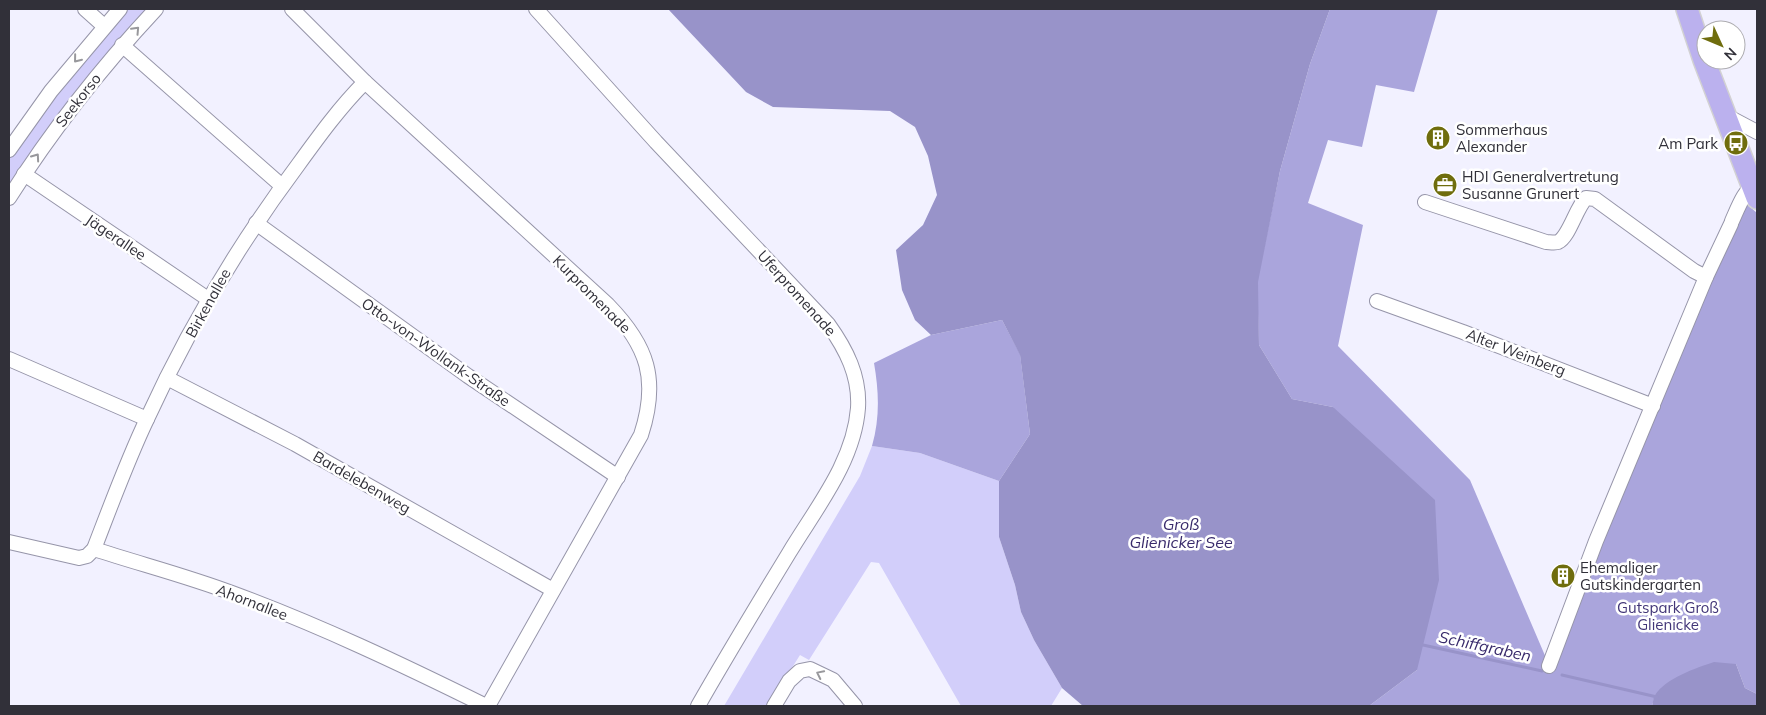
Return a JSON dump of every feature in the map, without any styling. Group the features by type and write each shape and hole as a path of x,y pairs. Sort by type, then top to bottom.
{"main road":[{"path":"1687,9 1725,115 1756,188"}],"street":[{"path":"85,9 104,26"},
{"name":"Seekorso","path":"9,150 50,91 120,9"},
{"name":"Seekorso","path":"9,198 71,107 122,45 156,9"},
{"name":"Kurpromenade","path":"292,9 365,82 608,305 633,334 641,349 649,375 649,406 641,435 487,706"},
{"name":"Uferpromenade","path":"536,9 656,142 828,324 852,364 856,381 857,416 852,442 846,456 825,495 698,706"},
{"path":"122,45 282,186"},
{"name":"Birkenallee","path":"94,549 116,490 147,419 208,299 282,186 332,120 365,82"},
{"path":"1725,115 1757,132"},
{"name":"Jägerallee","path":"24,174 208,299"},
{"path":"1549,666 1596,541 1706,278 1742,200 1756,188"},
{"path":"1425,202 1546,242 1558,242 1564,237 1579,204 1586,198 1595,199 1694,272 1706,278"},
{"name":"Otto-von-Wollank-Straße","path":"256,223 468,376 618,477"},
{"name":"Alter Weinberg","path":"1377,301 1654,406"},
{"path":"9,359 147,419"},
{"name":"Bardelebenweg","path":"167,378 295,444 553,590"},
{"path":"9,542 79,558 87,556 94,549"},
{"name":"Ahornallee","path":"94,549 231,593 329,632 487,706"},
{"path":"774,706 789,681 800,671 810,669 833,680 855,706"}],"shaded area":[{"path":"125,9 149,9 9,189 9,158 29,129"},
{"path":"872,446 920,453 999,481 999,537 1015,585 1021,612 1034,640 1062,688 1051,706 961,706 879,563 871,562 809,660 800,655 768,706 724,706 860,476"}],"green space":[{"name":"Gutspark Groß Glienicke","path":"1330,9 1438,9 1414,92 1376,85 1362,147 1328,140 1308,203 1363,225 1338,346 1470,480 1549,665 1742,200 1757,213 1757,694 1745,688 1736,664 1655,695 1652,706 1369,706 1417,670 1333,407 1292,399 1259,345 1257,282 1280,171 1310,64"},
{"path":"1002,320 1020,354 1030,434 999,481 920,453 872,446 878,405 874,363 931,335"}],"water":[{"name":"Groß Glienicker See","path":"668,9 1330,9 1310,64 1280,171 1258,282 1259,345 1292,399 1333,407 1435,500 1439,580 1417,670 1369,706 1083,706 1062,688 1034,640 1021,612 1015,585 999,537 999,481 1030,434 1020,355 1002,320 931,335 915,320 902,290 896,250 923,225 937,195 928,156 915,127 890,111 773,107 746,92"},
{"path":"1714,662 1736,664 1745,688 1757,694 1757,706 1652,706 1655,695 1666,684 1682,674"}],"waterway":[{"name":"Schiffgraben","path":"1423,645 1542,671"},
{"name":"Schiffgraben","path":"1562,675 1657,697"}],"place":[{"name":"Sommerhaus Alexander","path":"1438,138"},
{"name":"Am Park","path":"1736,143"},
{"name":"HDI Generalvertretung Susanne Grunert","path":"1445,185"},
{"name":"Ehemaliger Gutskindergarten","path":"1563,576"}]}
